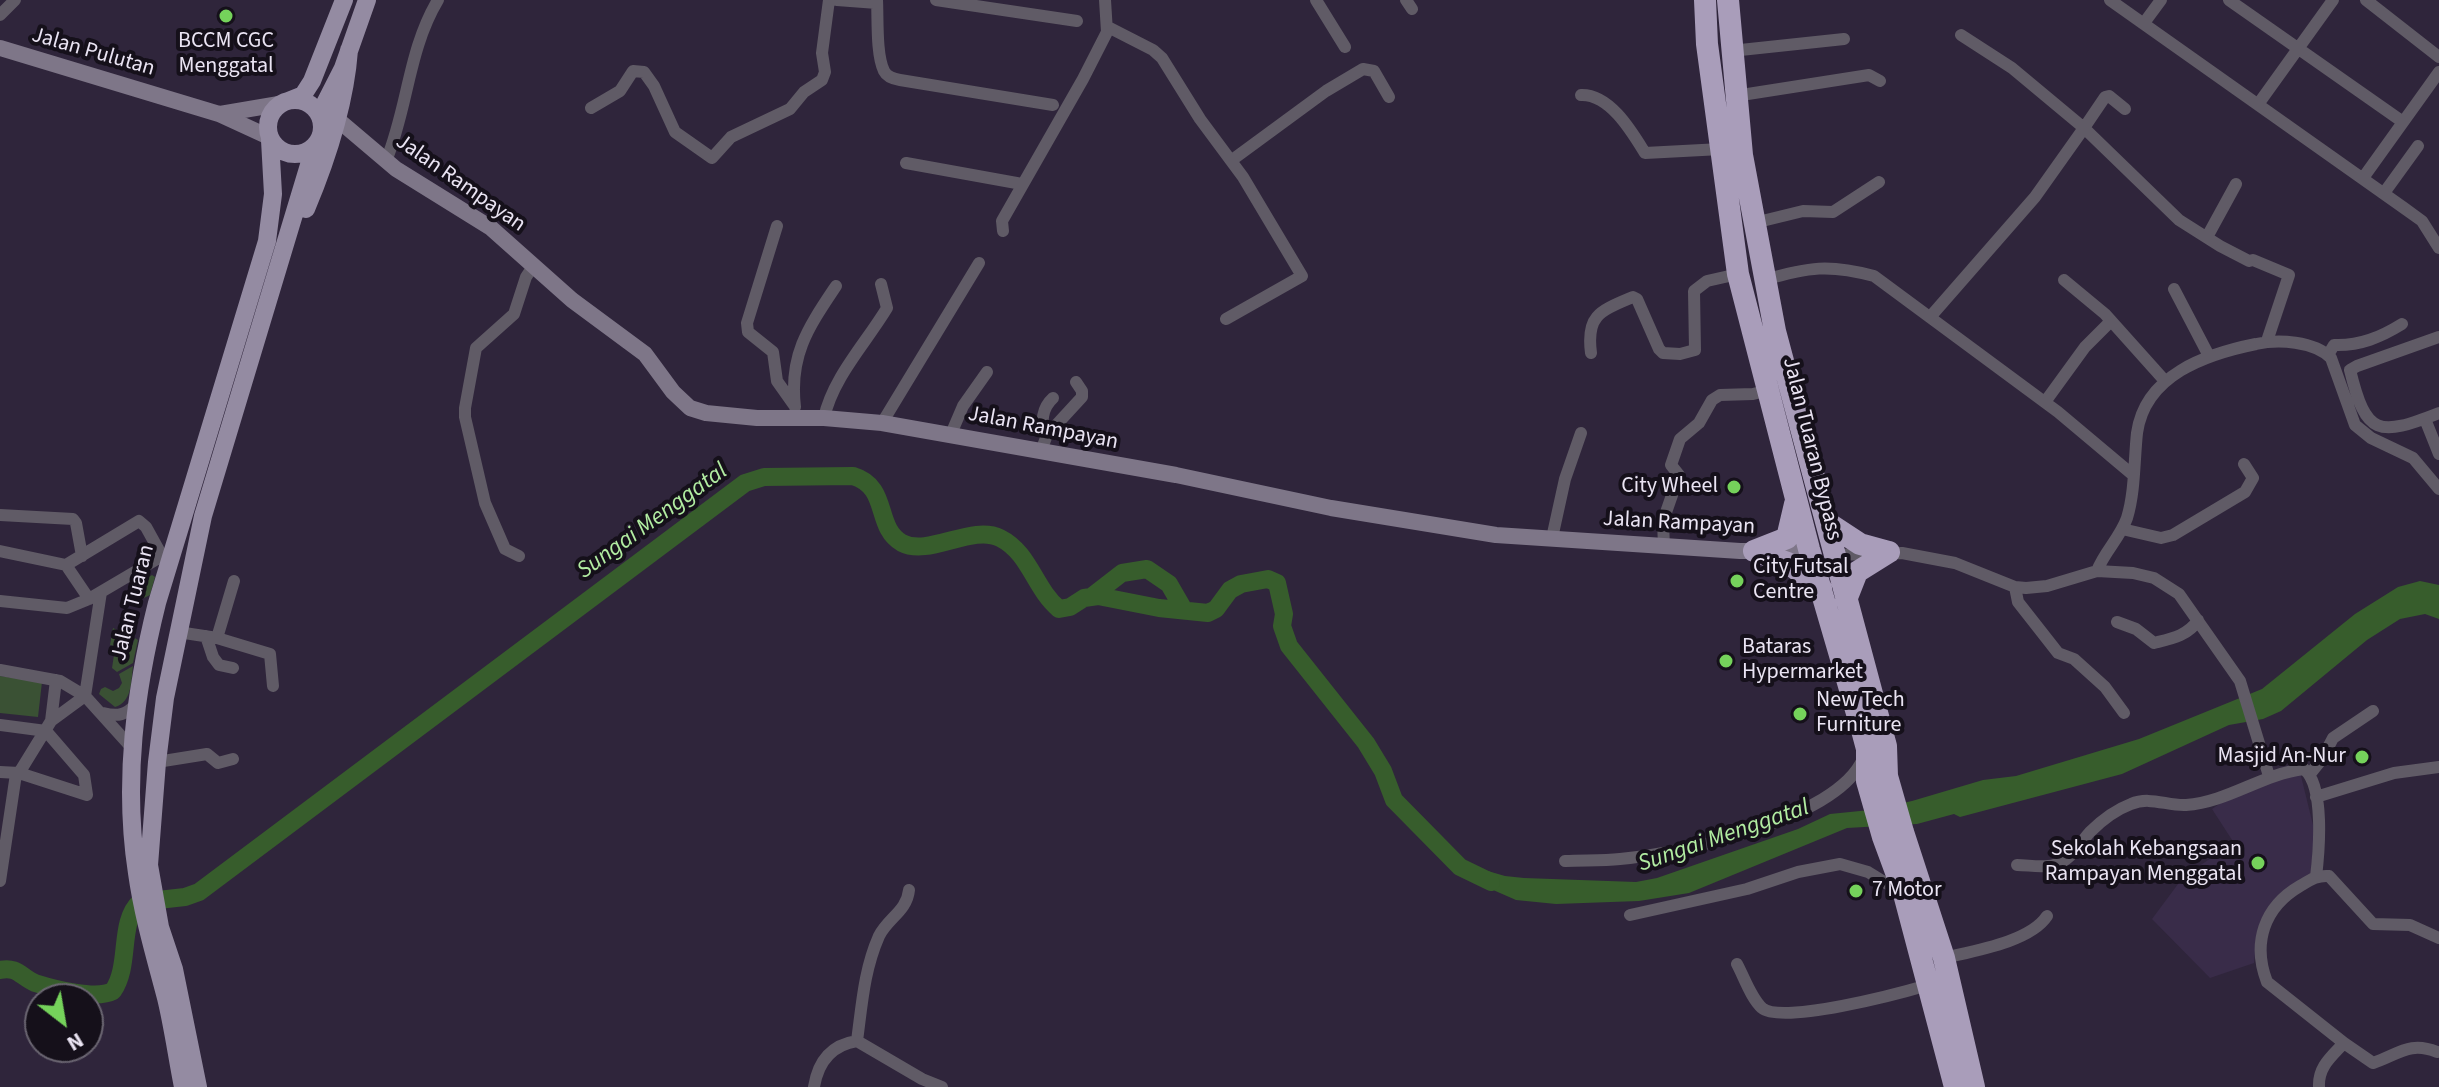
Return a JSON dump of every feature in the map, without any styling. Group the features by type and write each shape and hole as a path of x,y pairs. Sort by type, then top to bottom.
{"highway":[{"name":"Jalan Tuaran Bypass","path":"1705,0 1707,44 1738,274 1809,549 1893,834 1904,894 1955,1087"},
{"name":"Jalan Tuaran Bypass","path":"1728,0 1735,96 1764,280 1886,746 1877,778"},
{"path":"1764,280 1761,305 1817,522 1809,549"},
{"path":"1754,551 1787,538 1796,496"},
{"path":"1828,523 1860,544 1889,552"},
{"path":"1754,551 1788,563 1822,589"},
{"path":"1846,600 1857,572 1889,552"},
{"name":"Jalan Tuaran Bypass","path":"1893,834 1944,958 1974,1087"}],"main road":[{"path":"344,0 312,81 303,95 282,103 269,119 270,138 279,149 291,154 322,145 322,132 367,0"},
{"path":"282,103 305,102 328,117"},
{"name":"Jalan Tuaran","path":"183,1087 143,867 131,747 147,640 166,555 267,241 273,194 270,138"},
{"name":"Jalan Tuaran","path":"143,867 165,698 203,516 276,278 280,255 322,145"},
{"path":"194,474 193,487 199,490 203,487 263,292 276,278"},
{"path":"136,704 150,675 190,529 203,516"},
{"name":"Jalan Tuaran","path":"154,930 174,969 198,1087"}],"street":[{"path":"0,15 15,0"},
{"path":"386,161 395,140 414,55 438,0"},
{"path":"591,108 620,91 633,71 644,72 654,86 675,132 712,158 731,137 790,109 804,92 822,80 829,0"},
{"path":"837,0 877,1 880,52 884,71 889,76 1053,105"},
{"path":"936,0 974,3 1077,21"},
{"path":"1003,231 1002,221 1083,79 1108,27 1105,0"},
{"path":"1316,0 1345,47"},
{"path":"2110,0 2422,221 2439,248"},
{"path":"2144,23 2161,0"},
{"path":"2229,0 2403,122"},
{"path":"2259,103 2333,0"},
{"path":"2366,0 2439,57"},
{"path":"1108,27 1153,50 1162,58 1200,119 1232,160 1302,276 1226,319"},
{"path":"1961,35 2012,68 2084,128 2179,220 2249,261 2289,275 2267,341"},
{"path":"1731,51 1844,39"},
{"name":"Jalan Pulutan","path":"0,48 219,114 270,138"},
{"path":"1232,160 1326,91 1363,69 1374,71 1389,97"},
{"path":"2363,178 2439,72"},
{"path":"1735,96 1869,75 1880,81"},
{"path":"1581,95 1603,100 1632,132 1645,153 1721,149"},
{"path":"1931,316 2035,197 2105,97 2109,96 2125,109"},
{"name":"Jalan Pulutan","path":"219,114 282,103"},
{"name":"Jalan Rampayan","path":"328,117 386,161 491,228 572,300 645,354 673,392 690,408 737,417 796,411 824,418 1044,443 1432,526 1496,535 1664,547 1754,551 1809,549"},
{"name":"Jalan Rampayan","path":"322,145 360,141"},
{"path":"2384,193 2418,146"},
{"path":"906,163 1022,184"},
{"path":"1754,223 1803,211 1833,212 1879,182"},
{"path":"2207,237 2236,184"},
{"path":"777,226 747,323 748,332 773,352 777,381 796,411"},
{"path":"882,423 979,263"},
{"path":"519,556 505,549 490,516 465,408 476,348 514,314 526,277 534,265"},
{"path":"1764,280 1809,269 1842,268 1874,276 2045,402 2133,475"},
{"path":"1591,353 1589,332 1596,318 1633,297 1644,310 1663,353 1680,354 1695,350 1694,291 1707,281 1738,274"},
{"path":"2064,280 2129,337 2165,381"},
{"path":"824,418 837,385 887,308 881,284"},
{"path":"796,411 794,377 798,348 836,286"},
{"path":"2174,289 2209,356"},
{"path":"2045,402 2085,347 2111,321"},
{"path":"2328,355 2334,345 2349,346 2375,339 2402,324"},
{"path":"2439,337 2350,370 2364,415 2385,429 2439,413"},
{"path":"2097,571 2127,517 2138,428 2149,401 2165,381 2209,356 2267,341 2305,346 2328,355 2355,425 2371,438 2413,458 2439,489"},
{"path":"951,434 963,406 987,372"},
{"path":"1044,443 1081,399 1082,391 1076,382"},
{"path":"1664,547 1663,521 1679,475 1671,465 1680,439 1699,423 1712,400 1720,395 1769,390"},
{"path":"1044,443 1044,409 1053,398"},
{"path":"2425,419 2439,454"},
{"path":"1552,538 1565,479 1581,433"},
{"path":"2122,529 2161,538 2173,535 2245,492 2253,478 2244,464"},
{"path":"0,515 73,519 82,556"},
{"path":"0,601 67,608 95,596 166,555 139,521 66,565"},
{"path":"0,551 66,565 95,596 85,696 48,726 18,774 0,881"},
{"path":"1835,555 1889,552 1955,563 2015,587 2047,586 2097,571 2154,578 2179,594 2240,681 2269,776"},
{"path":"233,668 219,665 213,657 212,637 234,581"},
{"path":"2015,587 2018,602 2058,653 2074,659 2105,687 2124,713"},
{"path":"2117,622 2136,629 2154,643 2189,631 2198,620"},
{"path":"178,632 259,648 270,654 273,686"},
{"path":"0,670 56,680 85,696 131,747"},
{"path":"0,772 18,774 87,795 84,775 48,726 56,680"},
{"path":"103,713 114,716 128,713 136,704"},
{"path":"2310,774 2333,738 2373,711"},
{"path":"0,725 48,726"},
{"path":"157,762 211,749 218,763 233,759"},
{"path":"1565,861 1621,859 1680,850 1732,837 1784,818 1823,801 1842,787 1858,771 1867,749"},
{"path":"2316,797 2394,773 2439,767"},
{"path":"2017,865 2054,865 2067,859 2093,829 2114,812 2135,802 2154,800 2185,805 2221,798 2269,776 2300,769 2310,774 2316,797 2320,849 2316,877"},
{"path":"1630,915 1840,864 1868,872 1904,894"},
{"path":"2437,1052 2423,1046 2415,1047 2373,1063 2268,984 2262,969 2259,944 2263,924 2274,908 2293,890 2316,877 2329,876 2373,924 2410,925 2439,938"},
{"path":"857,1041 866,969 885,924 902,909 908,900 909,890"},
{"path":"1944,958 2000,945 2043,922 2047,916"},
{"path":"1737,964 1761,1007 1772,1012 1840,1007 1928,985"},
{"path":"814,1087 816,1073 824,1059 834,1049 857,1041 922,1079 942,1087"},
{"path":"2319,1087 2324,1064 2344,1043"}],"shaded area":[{"path":"152,575 155,577 150,595 144,598 130,596 132,587"},
{"path":"2420,581 2439,585 2439,619 2425,614 2400,619 2367,640 2281,711 2263,719 2229,725 2122,774 1960,817 1954,814 1917,824 1847,828 1689,893 1639,901 1556,904 1516,900 1468,879 1474,867 1524,878 1636,882 1657,878 1798,829 1830,814 1870,810 1983,780 2016,776 2139,739 2262,689 2355,614 2398,587"},
{"path":"113,628 123,633 121,642 132,646 135,638 138,640 133,663 117,672 112,668 119,647 110,645"},
{"path":"133,666 128,696 115,707 99,694 101,689 105,687 113,691 119,688 122,683 119,674"},
{"path":"0,676 42,682 38,717 0,713"},
{"name":"Sekolah Kebangsaan Rampayan Menggatal","path":"2300,772 2314,829 2311,877 2285,894 2257,936 2254,963 2210,978 2152,919 2184,876 2234,843 2212,809 2231,796"}],"waterway":[{"name":"Sungai Menggatal","path":"0,970 11,970 35,983 75,993 113,991 122,969 129,921 140,902 185,897 199,892 745,483 764,477 853,476 865,481 877,498 893,536 913,546 977,535 1000,538 1018,552 1043,591 1059,609 1070,607 1084,598 1098,596 1159,608 1208,613 1216,609 1230,590 1241,584 1268,579 1277,583 1284,614 1282,626 1289,646 1366,743 1383,771 1394,800 1460,867 1491,882"},
{"path":"1091,597 1122,573 1147,569 1169,584 1184,610"}],"place":[{"name":"BCCM CGC Menggatal","path":"226,16"},
{"name":"City Wheel","path":"1734,487"},
{"name":"City Futsal Centre","path":"1737,581"},
{"name":"Bataras Hypermarket","path":"1726,661"},
{"name":"New Tech Furniture","path":"1800,714"},
{"name":"Masjid An-Nur","path":"2362,757"},
{"name":"Sekolah Kebangsaan Rampayan Menggatal","path":"2258,863"},
{"name":"7 Motor","path":"1856,891"}]}
